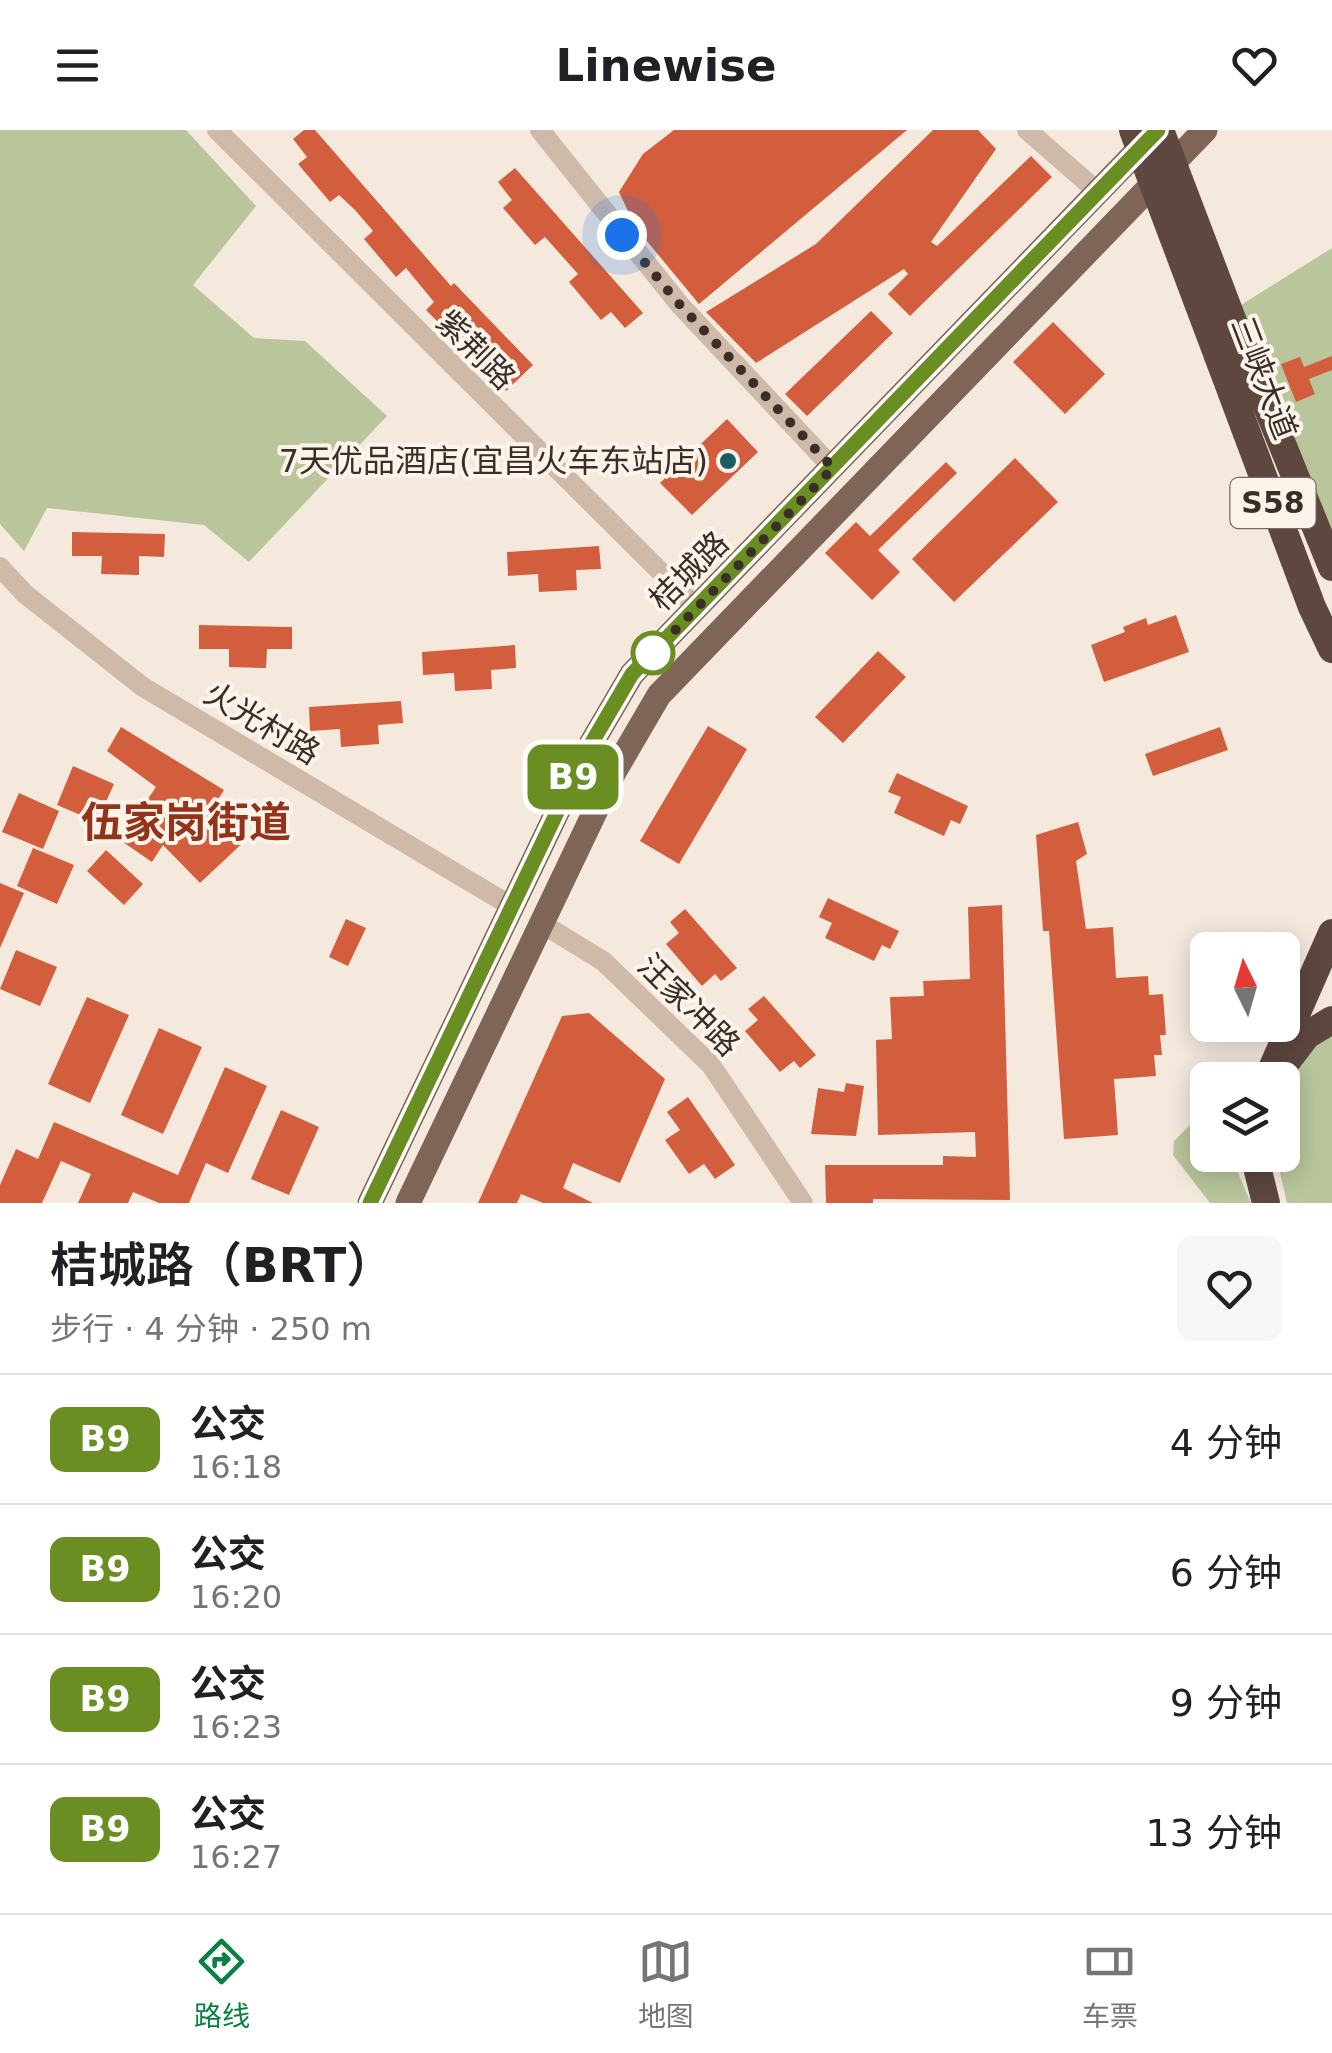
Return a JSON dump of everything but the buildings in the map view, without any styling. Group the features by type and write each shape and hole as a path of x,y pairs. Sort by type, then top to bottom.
{"highway":[{"name":"三峡大道","path":"1134,130 1229,348 1332,567"},
{"name":"三峡大道","path":"1159,130 1312,607 1332,648"},
{"path":"1312,607 1332,673"},
{"path":"1276,1062 1332,933"},
{"path":"1288,1062 1300,1042 1332,1020"},
{"path":"1258,1172 1266,1203"},
{"path":"1270,1172 1277,1203"}],"main road":[{"name":"桔城路","path":"370,1203 584,756 632,674 1159,130"},
{"name":"桔城路","path":"408,1203 614,772 660,695 1205,130"}],"street":[{"name":"紫荆路","path":"217,130 696,608"},
{"path":"540,130 680,305 833,468"},
{"path":"1027,130 1098,192"},
{"name":"火光村路","path":"0,567 25,594 143,687 511,906"},
{"name":"汪家冲路","path":"540,924 603,960 712,1065 803,1203"}],"green space":[{"path":"0,130 186,130 256,206 193,285 254,338 305,341 387,416 249,562 204,525 47,508 24,551 0,524"},
{"path":"1332,248 1332,530 1241,305"},
{"path":"1332,1031 1332,1203 1287,1203 1280,1172 1300,1172 1298,1062"},
{"path":"1190,1125 1190,1172 1238,1172 1251,1203 1210,1203 1173,1155 1174,1141"}],"bus line":[{"name":"B9","path":"370,1203 584,756 632,674 1158,130"}],"place":[{"name":"7天优品酒店(宜昌火车东站店)","path":"728,461"}],"district":[{"name":"伍家岗街道","path":"186,822"}],"route":[{"path":"622,235 680,305 833,468 653,653"}]}
